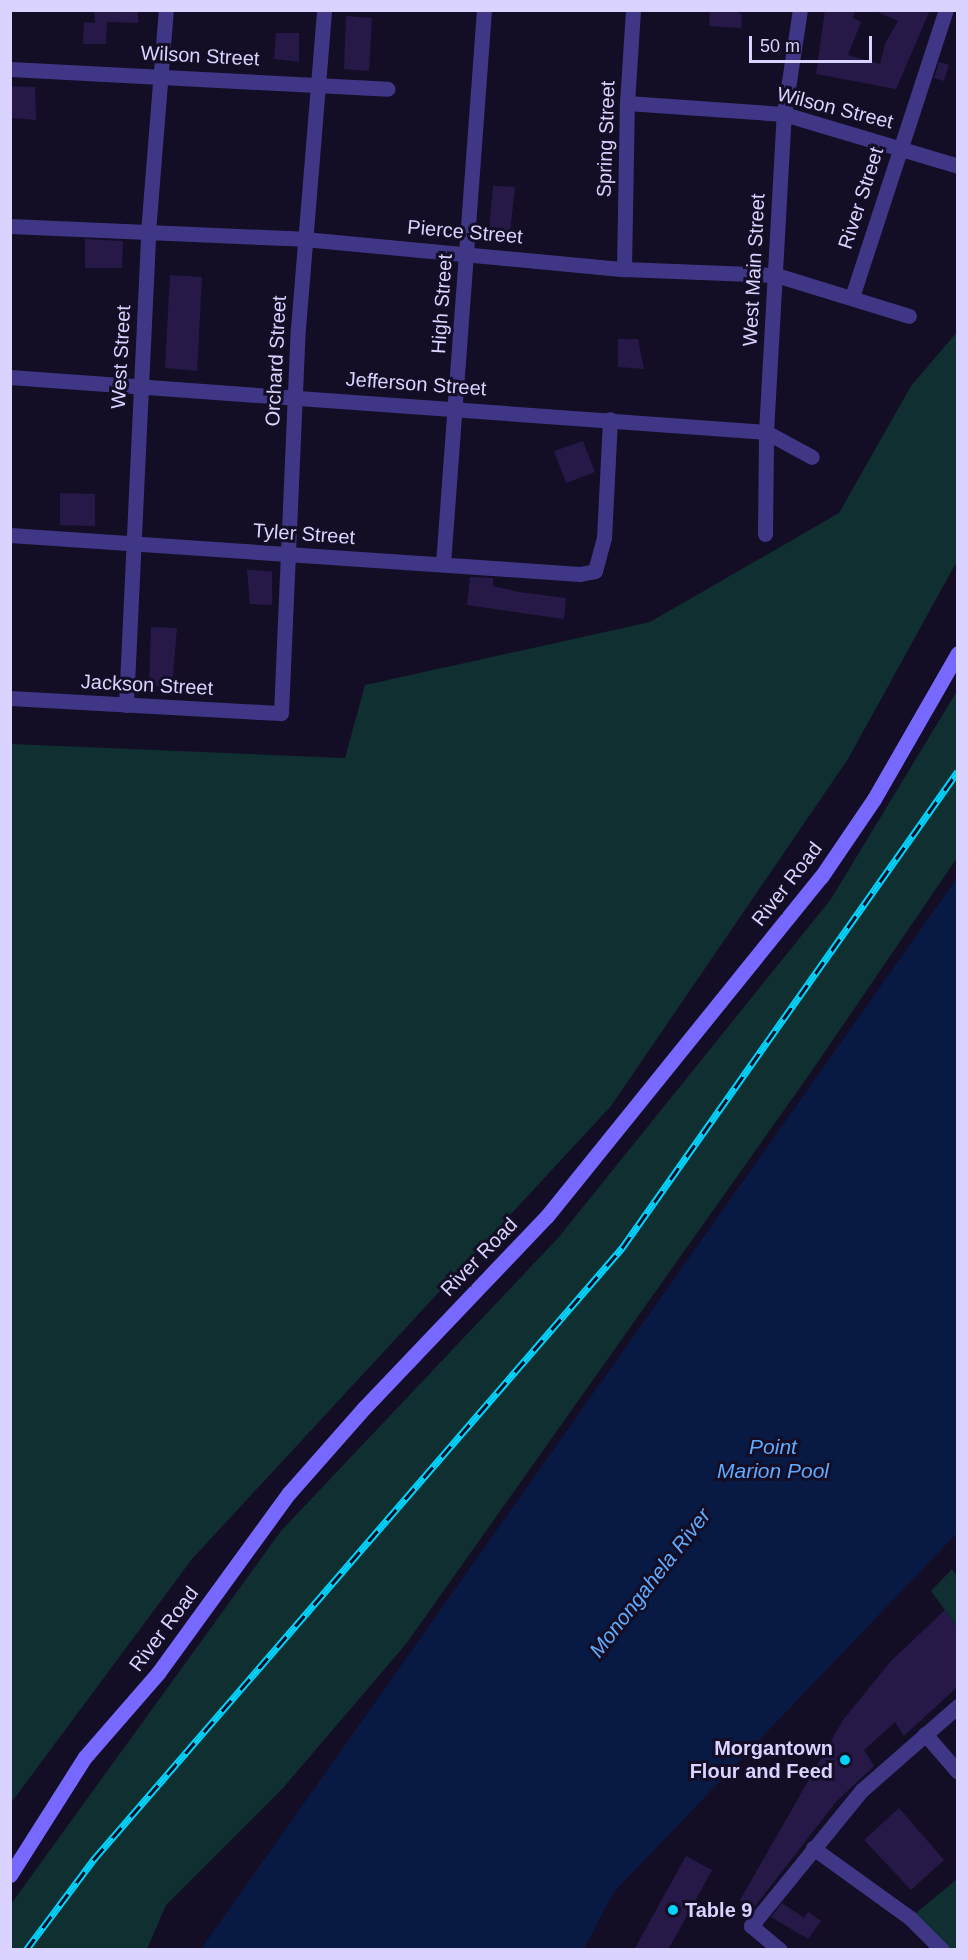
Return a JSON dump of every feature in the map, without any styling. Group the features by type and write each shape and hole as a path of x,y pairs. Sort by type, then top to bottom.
{"street":[{"name":"West Street","path":"126,705 136,545 140,387 148,232 166,10"},
{"name":"Orchard Street","path":"281,713 304,239 324,10"},
{"name":"High Street","path":"443,564 484,10"},
{"name":"Spring Street","path":"624,269 627,104 633,10"},
{"name":"West Main Street","path":"765,534 766,432 784,114 800,10"},
{"name":"River Street","path":"852,297 946,10"},
{"name":"Wilson Street","path":"10,69 160,75 387,89"},
{"name":"Wilson Street","path":"627,104 784,114 900,146 957,166"},
{"name":"Pierce Street","path":"10,226 304,239 466,252 624,269 776,275 909,316"},
{"name":"Jefferson Street","path":"10,377 456,406 766,432 812,457"},
{"name":"Tyler Street","path":"10,535 136,545 595,572 604,538 610,419"},
{"name":"River Road","path":"10,1875 86,1757 166,1664 289,1493 364,1408 547,1216 821,877 874,799 957,653"},
{"name":"Jackson Street","path":"10,698 281,713"},
{"path":"780,1950 751,1926 862,1790 957,1706"},
{"path":"926,1734 957,1772"},
{"path":"813,1848 910,1918 942,1950"}],"green space":[{"path":"957,332 957,561 848,759 611,1106 192,1559 11,1803 11,744 345,758 365,685 650,622 839,513 911,386"},
{"path":"957,691 957,858 811,1072 406,1644 283,1788 166,1905 147,1949 11,1949 11,1904 281,1531 558,1238 831,899"},
{"path":"952,1569 957,1576 957,1627 931,1591"},
{"path":"957,1879 957,1949 941,1949 910,1918"}],"water":[{"name":"Point Marion Pool","path":"957,878 957,1533 613,1893 584,1949 201,1949"}],"building":[{"path":"94,10 138,10 138,23 107,22 106,44 83,44 84,22 95,23"},
{"path":"710,10 735,10 742,15 741,28 709,26"},
{"path":"825,10 855,10 853,18 861,22 848,55 880,64 885,44 898,21 873,10 930,10 896,89 816,74"},
{"path":"346,16 372,18 369,71 344,69"},
{"path":"276,33 299,33 299,62 274,59"},
{"path":"939,62 949,65 944,81 934,78"},
{"path":"12,86 35,87 36,120 11,118"},
{"path":"493,186 515,187 510,233 489,231"},
{"path":"85,239 123,241 122,268 85,268"},
{"path":"170,275 202,277 197,371 165,368"},
{"path":"618,339 638,339 644,369 618,367"},
{"path":"583,441 595,472 566,483 554,451"},
{"path":"60,493 95,494 95,526 60,525"},
{"path":"247,570 272,571 272,605 250,604"},
{"path":"470,577 493,578 493,586 519,592 566,598 564,619 467,605"},
{"path":"151,627 177,628 172,687 149,686"},
{"path":"945,1610 957,1627 957,1687 904,1736 895,1722 864,1750 874,1766 836,1802 752,1910 740,1900 843,1720 891,1661"},
{"path":"899,1808 944,1860 911,1890 864,1840"},
{"name":"Table 9","path":"686,1856 712,1870 668,1950 634,1950"},
{"path":"782,1903 804,1918 808,1912 821,1921 808,1939 771,1917"}],"railway":[{"path":"26,1950 94,1859 622,1248 958,771"}],"place":[{"name":"Morgantown Flour and Feed","path":"845,1760"},
{"name":"Table 9","path":"673,1910"}],"water label":[{"name":"Monongahela River","path":"650,1583"}]}
